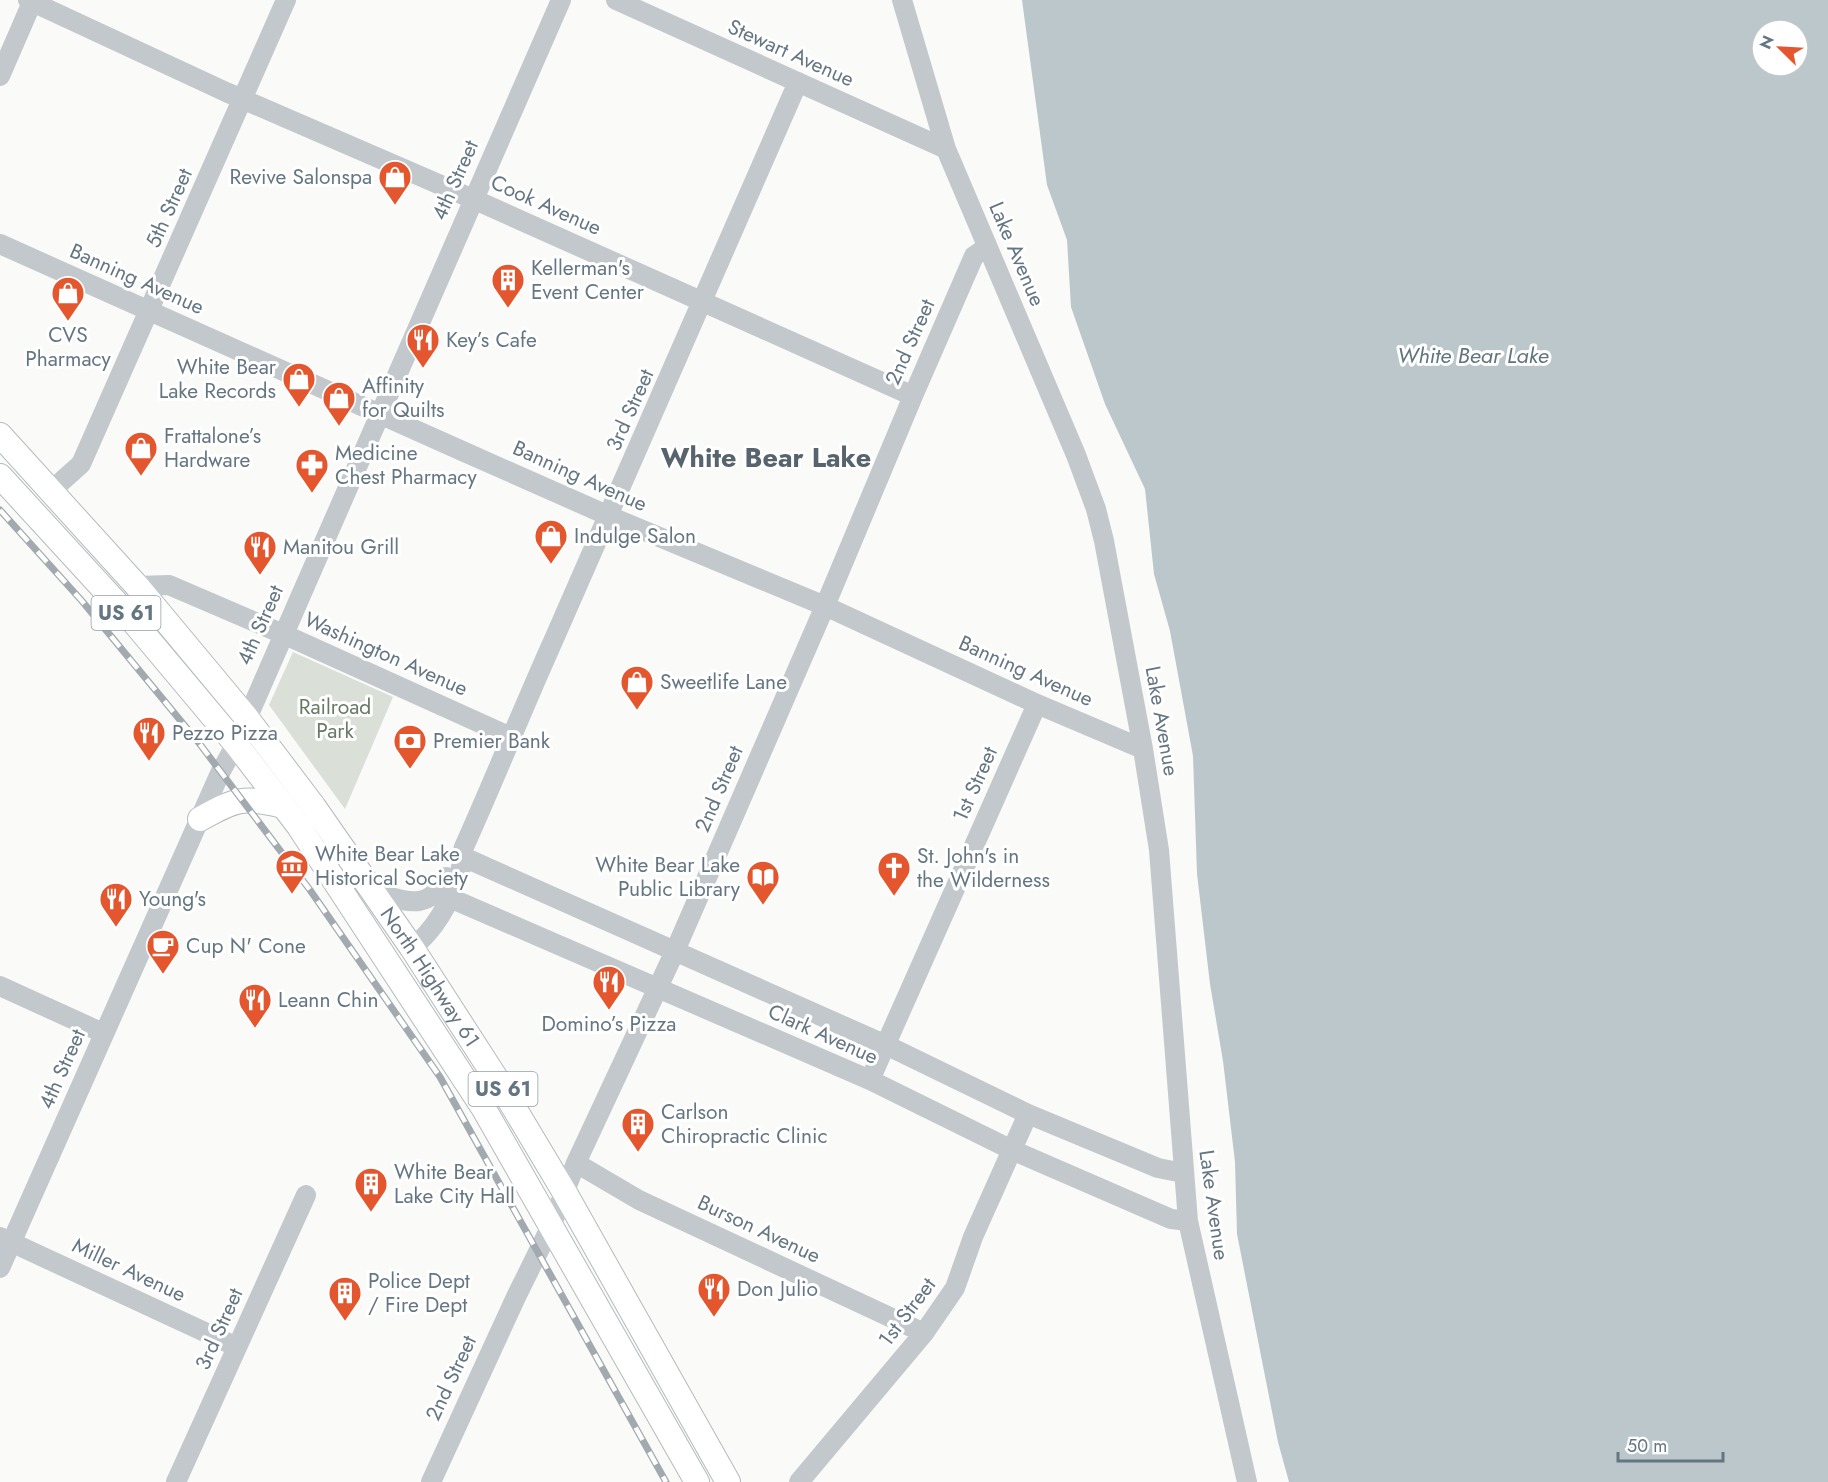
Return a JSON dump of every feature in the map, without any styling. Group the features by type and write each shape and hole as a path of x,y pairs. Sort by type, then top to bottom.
{"main road":[{"name":"North Highway 61","path":"0,435 137,586 246,717 314,807 412,948 501,1086 566,1193 728,1482"},
{"name":"North Highway 61","path":"6,482 132,620 236,744 298,825 484,1109 697,1482"},
{"path":"6,482 30,496 41,496 52,490"},
{"path":"200,819 236,801 256,799 284,806"},
{"path":"371,936 388,943 412,948"}],"street":[{"name":"5th Street","path":"52,490 81,464 286,0"},
{"name":"4th Street","path":"0,1268 6,1239 236,744 379,412 561,0"},
{"name":"Stewart Avenue","path":"616,0 946,149"},
{"name":"Lake Avenue","path":"902,0 946,149 1076,455 1096,509 1143,748 1159,850 1188,1221 1246,1482"},
{"name":"Cook Avenue","path":"31,1 241,98 913,396"},
{"path":"0,76 31,1"},
{"name":"3rd Street","path":"412,948 428,935 441,916 444,893 461,868 461,856 553,641 704,302 798,82"},
{"name":"Banning Avenue","path":"0,244 609,516 825,606 1037,704 1143,748"},
{"name":"2nd Street","path":"431,1482 566,1193 576,1163 659,988 974,256 987,247"},
{"name":"Washington Avenue","path":"137,586 169,585 513,738"},
{"name":"1st Street","path":"870,1080 1037,704"},
{"name":"Clark Avenue","path":"461,856 886,1045 1028,1114 1158,1168 1183,1173"},
{"path":"373,892 403,902 414,903 444,893"},
{"name":"Clark Avenue","path":"444,893 870,1080 1012,1150 1171,1219 1188,1221"},
{"path":"0,986 103,1033"},
{"name":"1st Street","path":"799,1482 924,1333 955,1288 973,1237 1028,1114"},
{"name":"Burson Avenue","path":"576,1163 639,1200 924,1333"},
{"name":"3rd Street","path":"176,1482 306,1195"},
{"name":"Miller Avenue","path":"6,1239 237,1347"}],"green space":[{"name":"Railroad Park","path":"293,652 393,697 345,809 269,705"}],"water":[{"name":"White Bear Lake","path":"1022,0 1828,0 1828,1482 1289,1482 1278,1442 1237,1234 1235,1162 1197,874 1193,756 1170,631 1154,574 1145,489 1105,404 1071,307 1067,240 1047,185"}],"railway":[{"path":"0,510 82,601 199,743 310,890 440,1077 666,1482"}],"place":[{"name":"Revive Salonspa","path":"395,206"},
{"name":"Kellerman's Event Center","path":"508,309"},
{"name":"CVS Pharmacy","path":"68,322"},
{"name":"Key’s Cafe","path":"423,369"},
{"name":"White Bear Lake Records","path":"299,408"},
{"name":"Affinity for Quilts","path":"339,427"},
{"name":"Frattalone’s Hardware","path":"141,477"},
{"name":"Medicine Chest Pharmacy","path":"312,494"},
{"name":"Indulge Salon","path":"551,565"},
{"name":"Manitou Grill","path":"260,576"},
{"name":"Sweetlife Lane","path":"637,711"},
{"name":"Pezzo Pizza","path":"149,762"},
{"name":"Premier Bank","path":"410,770"},
{"name":"White Bear Lake Historical Society","path":"292,895"},
{"name":"St. John's in the Wilderness","path":"894,897"},
{"name":"White Bear Lake Public Library","path":"763,906"},
{"name":"Young's","path":"116,928"},
{"name":"Cup N' Cone","path":"163,975"},
{"name":"Domino’s Pizza","path":"609,1011"},
{"name":"Leann Chin","path":"255,1029"},
{"name":"Carlson Chiropractic Clinic","path":"638,1153"},
{"name":"White Bear Lake City Hall","path":"371,1213"},
{"name":"Don Julio","path":"714,1318"},
{"name":"Police Dept / Fire Dept","path":"345,1322"}],"district":[{"name":"White Bear Lake","path":"766,458"}]}
